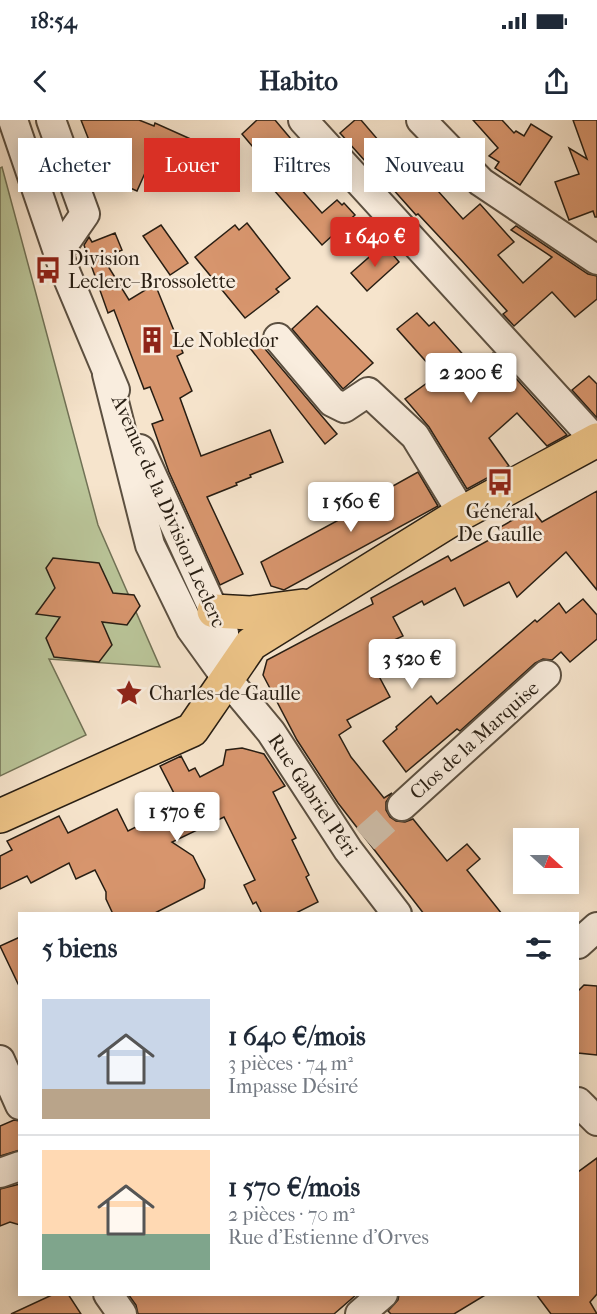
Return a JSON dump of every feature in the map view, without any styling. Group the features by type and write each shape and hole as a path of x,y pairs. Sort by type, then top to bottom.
{"main road":[{"path":"0,816 192,730 251,644 462,513 597,440"},
{"path":"214,611 250,613 314,605"}],"street":[{"name":"Avenue de la Division Leclerc","path":"12,120 58,253 107,374 224,633 227,679"},
{"path":"51,120 85,214 58,253"},
{"path":"303,120 597,440"},
{"path":"421,120 481,182 597,260"},
{"path":"278,338 332,402 344,408 368,392 415,436 462,513"},
{"name":"Avenue de la Division Leclerc","path":"107,374 150,545 191,629 227,679"},
{"name":"Clos de la Marquise","path":"402,806 546,675"},
{"name":"Rue Gabriel Péri","path":"227,679 357,844 384,910"},
{"path":"579,943 597,927"},
{"path":"0,1060 18,1100"},
{"path":"579,1103 597,1121"},
{"path":"0,1173 18,1167"},
{"path":"109,1296 122,1314"},
{"path":"360,1314 381,1296"}],"green space":[{"path":"2,167 98,525 160,667 49,659 86,735 0,776 0,168"}],"building":[{"path":"81,120 139,120 154,126 155,123 188,138 144,138 144,175 137,191 132,189 132,138 88,138"},
{"path":"257,120 275,120 290,138 252,138 252,146 242,134"},
{"path":"355,120 361,120 376,138 364,138 364,160 352,146 352,138 344,138 340,133"},
{"path":"473,120 502,120 514,133 516,131 524,136 531,124 552,137 520,185 495,168 499,162 489,156 498,148"},
{"path":"573,120 597,120 597,217 593,211 569,220 555,182 579,174 569,148 587,159"},
{"path":"276,192 304,192 322,213 337,200 342,205 344,203 355,215 322,245"},
{"path":"396,192 439,192 463,219 480,204 514,242 498,255 523,283 552,257 511,230 516,226 588,274 597,276 597,299 575,317 552,292 514,326 503,314 507,311 418,214 416,215"},
{"path":"247,223 290,278 276,289 279,292 245,318 195,257 235,225 239,230"},
{"path":"161,225 188,263 170,275 143,236"},
{"path":"115,233 122,250 103,258 129,300 155,284 183,353 177,356 192,391 180,398 201,456 270,430 283,462 250,475 251,477 236,483 237,485 207,497 243,574 220,585 169,472 152,424 163,420 150,387 144,389 114,310 108,313 84,245 89,237 92,242"},
{"path":"384,244 399,262 367,291 351,273"},
{"path":"317,306 373,363 343,389 292,329"},
{"path":"417,313 429,326 434,322 476,369 493,353 567,435 547,446 517,413 489,438 509,466 467,489 429,427 405,399 438,375 397,329"},
{"path":"262,338 265,349 337,434 325,444 250,348"},
{"path":"589,376 597,384 597,418 572,390"},
{"path":"418,472 438,506 284,590 271,586 261,562 359,509 357,506"},
{"path":"597,491 597,590 566,552 517,597 509,582 464,606 455,588 424,605 422,601 393,617 403,636 394,640 398,647 383,655 385,658 373,665 390,697 347,720 351,727 339,735 351,757 384,798 392,793 386,802 386,810 390,817 396,821 405,822 413,819 447,861 467,844 480,859 467,870 500,912 422,912 338,803 297,740 263,675 267,660 373,604 371,598 448,556 451,561 500,534 497,529 532,509 542,522"},
{"path":"53,558 99,563 113,593 134,595 140,606 127,625 102,622 112,645 99,662 54,657 46,638 60,617 36,614 55,588 46,568"},
{"path":"583,599 597,615 597,639 570,662 561,652 552,660 543,659 535,663 460,731 457,729 406,772 383,741 397,729 396,727 431,696 437,704 535,620 537,622 559,603 566,613"},
{"path":"242,748 264,754 285,786 273,792 296,838 292,840 309,875 306,877 318,902 298,912 261,912 256,902 253,904 244,885 255,880 224,817 172,842 193,856 205,880 204,888 157,912 112,912 106,899 106,892 95,870 76,879 69,863 31,883 27,876 0,889 0,856 12,850 7,841 59,816 68,833 117,809 128,831 180,805 160,766 181,756 189,771 195,768 200,777 223,765 226,750"},
{"path":"18,938 18,984 0,946"},
{"path":"584,985 597,986 597,1055 579,1053 579,990"},
{"path":"18,1121 18,1151 0,1156 0,1126"},
{"path":"597,1158 597,1294 590,1302 597,1314 551,1314 538,1296 579,1296 579,1171"},
{"path":"18,1184 18,1224 10,1222 0,1226 0,1189"},
{"path":"50,1296 69,1296 81,1314 11,1314"},
{"path":"129,1296 355,1296 334,1314 138,1314 136,1305"},
{"path":"399,1296 484,1296 454,1314 391,1314 388,1311"}],"tunnel":[{"path":"365,839 402,806"}],"place":[{"name":"Division Leclerc–Brossolette","path":"48,270"},
{"name":"Le Nobledor","path":"152,340"},
{"name":"Général De Gaulle","path":"500,482"},
{"name":"Charles-de-Gaulle","path":"129,693"}]}
